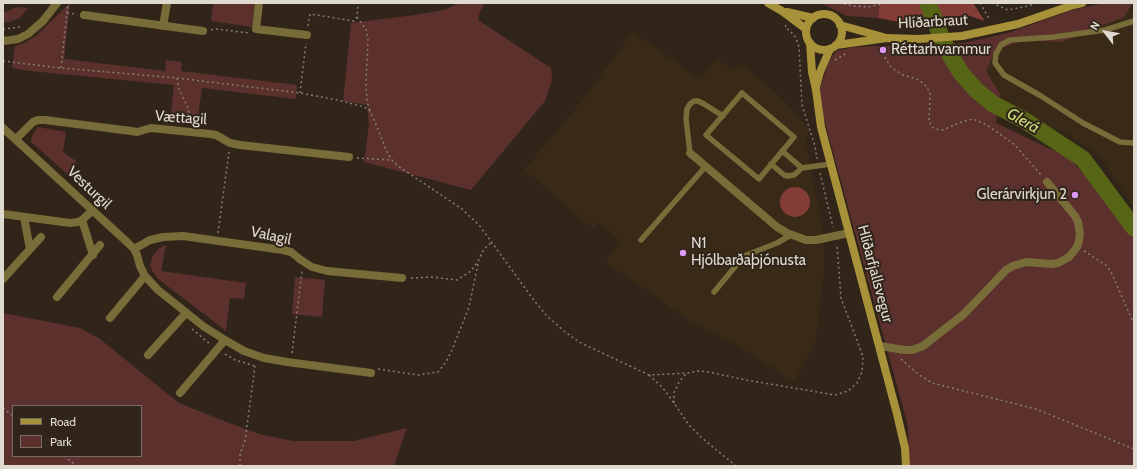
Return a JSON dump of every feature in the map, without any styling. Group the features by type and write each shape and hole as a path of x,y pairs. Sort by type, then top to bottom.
{"main road":[{"name":"Hlíðarbraut","path":"768,3 782,11 806,29"},
{"name":"Hlíðarbraut","path":"810,44 824,50 833,47 887,38 918,39 962,36 1018,24 1074,4 1082,3"},
{"name":"Hlíðarbraut","path":"782,11 813,18 822,14 828,15 837,20 840,25 887,38"},
{"path":"810,44 807,39 806,29 813,18"},
{"path":"833,47 839,41 841,36 840,25"},
{"name":"Hlíðarfjallsvegur","path":"810,44 812,72 821,127 849,233 883,346 887,381 905,448 906,466"},
{"name":"Hlíðarfjallsvegur","path":"816,90 823,63 833,47"}],"street":[{"path":"3,41 28,34 42,21 57,3"},
{"path":"163,26 167,3"},
{"path":"260,3 256,29 306,35"},
{"path":"84,15 203,31"},
{"name":"Vættagil","path":"16,140 33,122 45,120 130,132 137,132 151,128 187,131 216,135 230,143 240,145 349,157"},
{"name":"Vesturgil","path":"3,128 134,249 145,276 183,316 244,351 264,358 291,363 371,373"},
{"path":"690,153 777,227 791,235 806,240 816,240 849,233"},
{"path":"883,346 912,350 923,346 964,314 1006,270 1026,262 1045,264 1058,263 1069,257 1077,247 1080,234 1078,222 1075,216 1047,182"},
{"path":"3,214 70,223 82,220 93,210"},
{"path":"24,217 30,249"},
{"path":"82,220 93,255"},
{"name":"Valagil","path":"134,249 150,240 163,237 183,236 292,252 312,267 327,271 402,278"},
{"path":"3,279 41,237"},
{"path":"57,297 100,246"},
{"path":"110,318 145,276"},
{"path":"148,356 183,316"},
{"path":"180,393 224,340"}],"lane":[{"path":"1134,21 1105,30 1054,38 1010,40 1001,45 996,54 995,63 1004,75 1041,96 1083,123 1120,142 1134,143"},
{"path":"742,93 794,136 782,151 758,179 706,135 742,93"},
{"path":"690,153 686,119 687,109 690,104 694,101 698,101 723,116"},
{"path":"782,151 802,168"},
{"path":"771,164 788,176 794,175 802,168 831,164"},
{"path":"641,240 706,166"},
{"path":"714,292 744,256 777,243 791,235"}],"path":[{"path":"61,68 68,3"},
{"path":"358,3 357,17 366,29 368,40 366,84 367,102 387,152 392,160 398,166 462,209 479,225 536,303 548,317 579,342 649,375 663,388 689,425 702,438 736,466"},
{"path":"838,3 869,7 886,3"},
{"path":"980,3 994,29"},
{"path":"992,3 1008,10 1037,3"},
{"path":"300,93 306,35 310,14 354,21 357,17"},
{"path":"3,29 24,26"},
{"path":"880,48 891,67 903,75 919,80 926,86 930,93 929,121 932,127 943,130 961,122 973,119 987,125 1015,145 1047,182"},
{"path":"823,63 831,62 850,51"},
{"path":"3,61 61,68 177,78 300,93 359,105 370,112"},
{"path":"649,375 698,371 709,372 746,380 835,395 848,391 856,383 862,372 862,357 841,298 836,236 831,222 815,146 802,105 800,62 811,61"},
{"path":"177,78 179,89 189,110 187,131"},
{"path":"217,241 230,143"},
{"path":"349,157 392,160"},
{"path":"402,278 430,276 457,280 472,271 484,249 492,242"},
{"path":"1077,247 1107,266 1134,324"},
{"path":"371,373 378,369 418,375 438,372 446,362 452,350 469,307 479,259"},
{"path":"291,363 303,261"},
{"path":"183,316 197,334 217,349 235,360 255,366"},
{"path":"883,346 918,374 932,383 1036,409 1134,449"},
{"path":"240,466 240,454 245,441 256,355"},
{"path":"674,403 674,393 679,382 688,373"},
{"path":"3,408 12,415"},
{"path":"65,457 77,466"}],"shaded area":[{"path":"880,3 973,3 985,21 967,15 910,24 878,18"},
{"path":"1134,10 1134,208 1100,156 1070,136 1020,113 982,87 987,48 1008,36"},
{"path":"633,31 700,80 717,58 734,71 741,63 783,99 809,130 806,141 824,235 824,274 815,345 794,381 736,345 686,318 605,262 620,240 599,222 593,228 524,170 587,95"},
{"path":"795,187 801,188 809,196 809,208 801,216 795,217 789,216 781,208 780,202 781,196 789,188"}],"green space":[{"path":"70,3 64,59 165,71 166,60 182,62 181,71 297,85 296,99 202,88 197,125 170,122 174,85 12,68 15,46 24,43 37,35"},
{"path":"213,3 255,3 252,27 211,21"},
{"path":"459,3 485,3 479,14 478,20 551,68 552,80 545,101 471,190 364,162 369,125 367,105 343,101 351,23 444,10"},
{"path":"806,3 880,3 878,18 847,16 823,4"},
{"path":"1105,3 1134,3 1124,17 1061,42 1024,40 995,50 986,71 1000,94 996,123 1067,157 1099,188 1134,236 1134,466 909,466 908,426 822,112 820,89 828,63 836,51 854,47 965,43 1008,33 1072,10"},
{"path":"17,7 28,8 20,18 9,22 3,22 3,13"},
{"path":"38,127 66,132 63,152 76,161 73,179 31,142 32,136"},
{"path":"166,245 161,271 246,283 244,299 230,298 226,331 157,278 150,265 153,255 158,249"},
{"path":"295,277 325,280 322,317 292,314"},
{"path":"3,313 80,328 100,339 179,403 259,434 293,441 354,441 407,428 394,466 3,466"}],"waterway":[{"name":"Glerá","path":"928,3 949,53 961,73 976,90 993,104 1024,120 1083,159 1134,228"}],"place":[{"name":"Réttarhvammur","path":"883,50"},
{"name":"Glerárvirkjun 2","path":"1075,195"},
{"name":"N1 Hjólbarðaþjónusta","path":"683,253"}]}
